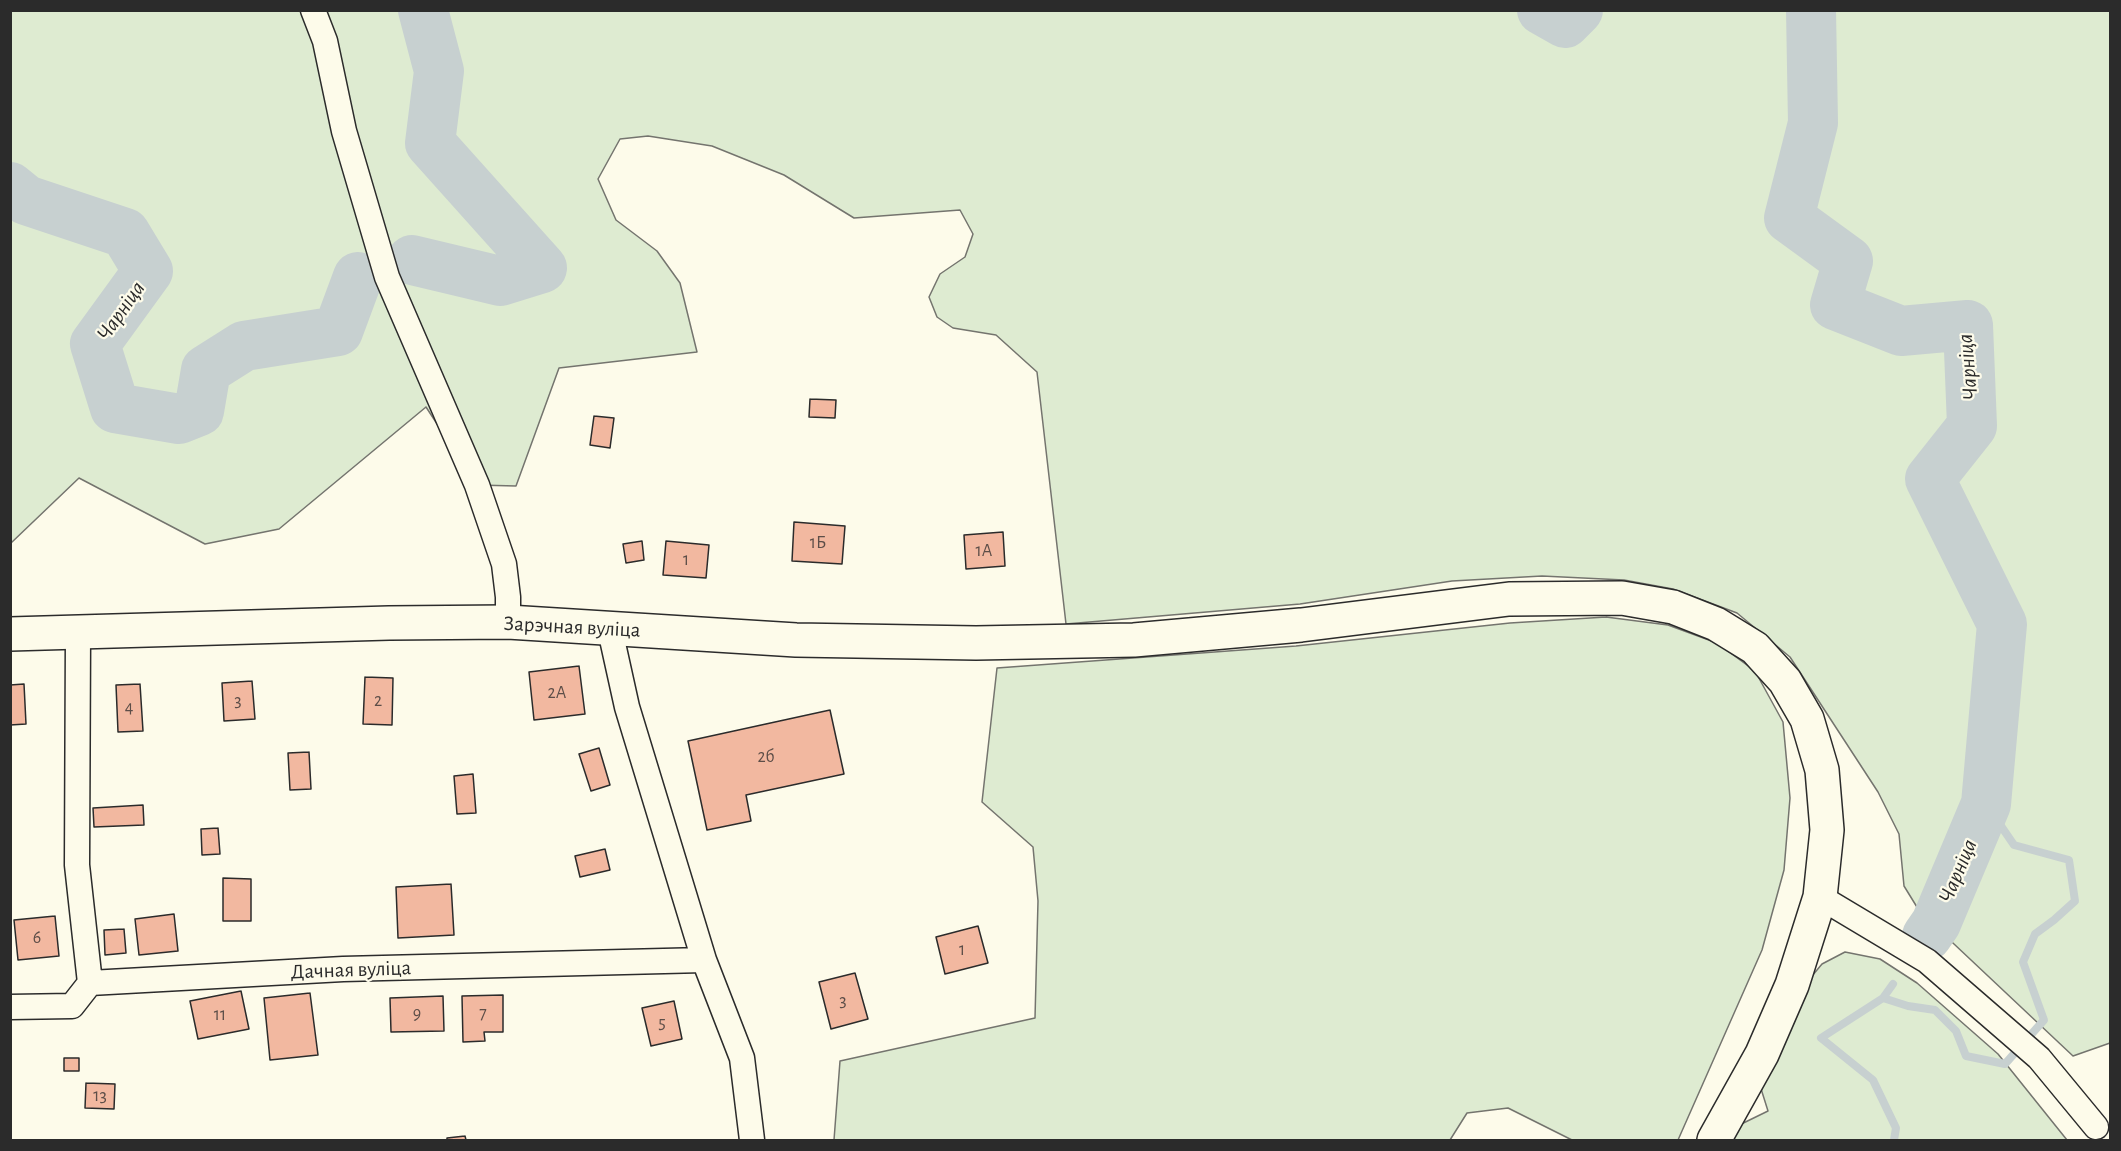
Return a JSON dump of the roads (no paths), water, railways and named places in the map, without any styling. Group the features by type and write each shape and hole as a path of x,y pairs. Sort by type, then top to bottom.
{"street":[{"path":"313,10 325,41 345,131 387,277 477,485 504,564 508,622"},
{"name":"Зарэчная вуліца","path":"10,634 389,623 508,622 796,640 976,643 1134,640 1301,625 1509,598 1622,598 1673,607 1716,624 1755,648 1785,681 1807,719 1822,770 1826,810 1827,830 1820,897 1792,985 1762,1054 1714,1140"},
{"path":"610,630 627,707 704,960 742,1058 752,1140"},
{"path":"10,1007 72,1006 90,982 77,865 78,633"},
{"path":"1820,897 1927,961 2012,1032 2039,1058 2096,1127"},
{"name":"Дачная вуліца","path":"90,982 343,969 704,960"}],"waterway":[{"name":"Чарніца","path":"412,260 500,281 542,268 430,143 439,71 423,10"},
{"name":"Чарніца","path":"1542,10 1565,23 1578,10"},
{"name":"Чарніца","path":"1811,10 1813,123 1789,218 1848,261 1835,305 1901,331 1968,325 1972,426 1930,479 2002,624 1986,804 1936,923 1927,936"},
{"name":"Чарніца","path":"10,187 26,200 125,233 148,271 95,344 115,408 179,419 199,411 206,370 244,346 338,331 358,277"},
{"name":"Чарніца","path":"1883,998 1908,1006 1935,1010 1956,1031 1966,1056 2005,1064 2044,1020 2023,962 2035,934 2075,901 2069,860 2014,845 1986,804"},
{"name":"Чарніца","path":"1893,984 1883,998 1821,1038 1873,1080 1896,1128 1894,1140"}]}
